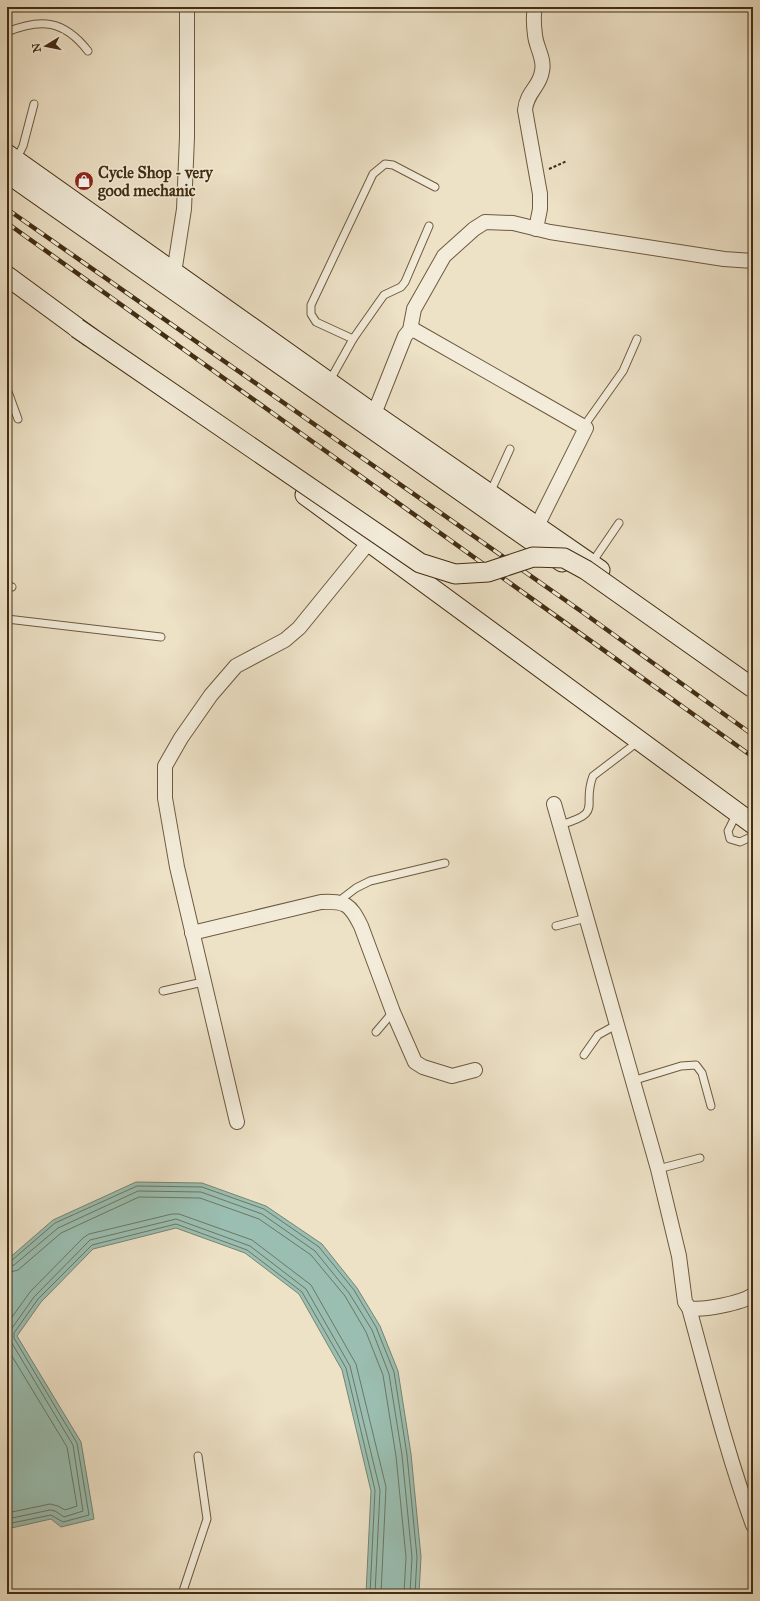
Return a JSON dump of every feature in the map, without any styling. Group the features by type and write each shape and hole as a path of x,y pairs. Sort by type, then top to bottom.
{"main road":[{"path":"10,162 174,273 325,388 374,414 538,526 753,678"},
{"path":"10,162 753,696"},
{"path":"7,276 753,824"},
{"path":"77,328 420,563 455,574 488,572 533,557 564,558 586,570 753,688"}],"street":[{"path":"174,273 184,209 187,137 187,7"},
{"path":"535,7 535,35 542,58 543,71 539,81 526,99 525,110 537,175 540,208 536,229"},
{"path":"374,414 404,336 410,330 414,309 444,256 484,222 514,223 536,229 724,259 753,261"},
{"path":"410,330 416,330 586,428 538,526"},
{"path":"237,1122 177,867 165,798 166,766 186,732 211,695 236,666 285,640 299,628 369,542"},
{"path":"554,804 658,1169 679,1256 685,1302 689,1308 734,1474 753,1525"},
{"path":"192,933 321,902 339,901 351,910 361,926 393,1012 415,1062 423,1068 452,1076 475,1070"},
{"path":"689,1308 695,1309 725,1304 748,1298 753,1295"}],"lane":[{"path":"7,32 33,23 54,24 78,38 88,51"},
{"path":"10,162 23,146 34,104"},
{"path":"353,339 316,322 310,314 310,304 373,174 385,164 393,165 435,187"},
{"path":"325,388 353,339 384,295 401,287 405,282 429,226"},
{"path":"584,426 623,371 637,339"},
{"path":"7,389 18,419"},
{"path":"490,494 510,449"},
{"path":"591,564 619,522"},
{"path":"7,619 161,637"},
{"path":"560,825 579,819 586,814 589,806 590,784 593,776 640,740"},
{"path":"737,812 728,831 730,839 740,842 753,836"},
{"path":"339,901 356,888 370,881 444,864"},
{"path":"556,926 586,918"},
{"path":"163,991 203,982"},
{"path":"376,1032 393,1012"},
{"path":"584,1054 598,1035 616,1025"},
{"path":"632,1081 681,1066 696,1065 702,1073 711,1106"},
{"path":"658,1169 700,1158"},
{"path":"182,1594 207,1519 198,1456"}],"path":[{"path":"537,175 567,162"}],"water":[{"path":"136,1182 202,1183 266,1206 322,1244 357,1288 380,1326 398,1371 411,1454 421,1557 419,1594 366,1594 371,1491 342,1370 299,1294 245,1253 176,1228 93,1249 41,1302 17,1336 81,1442 94,1519 61,1527 51,1519 7,1529 7,1260 53,1220"}],"railway":[{"path":"7,209 585,614 753,735"},
{"path":"7,223 753,757"}],"place":[{"name":"Cycle Shop - very good mechanic","path":"84,181"}]}
